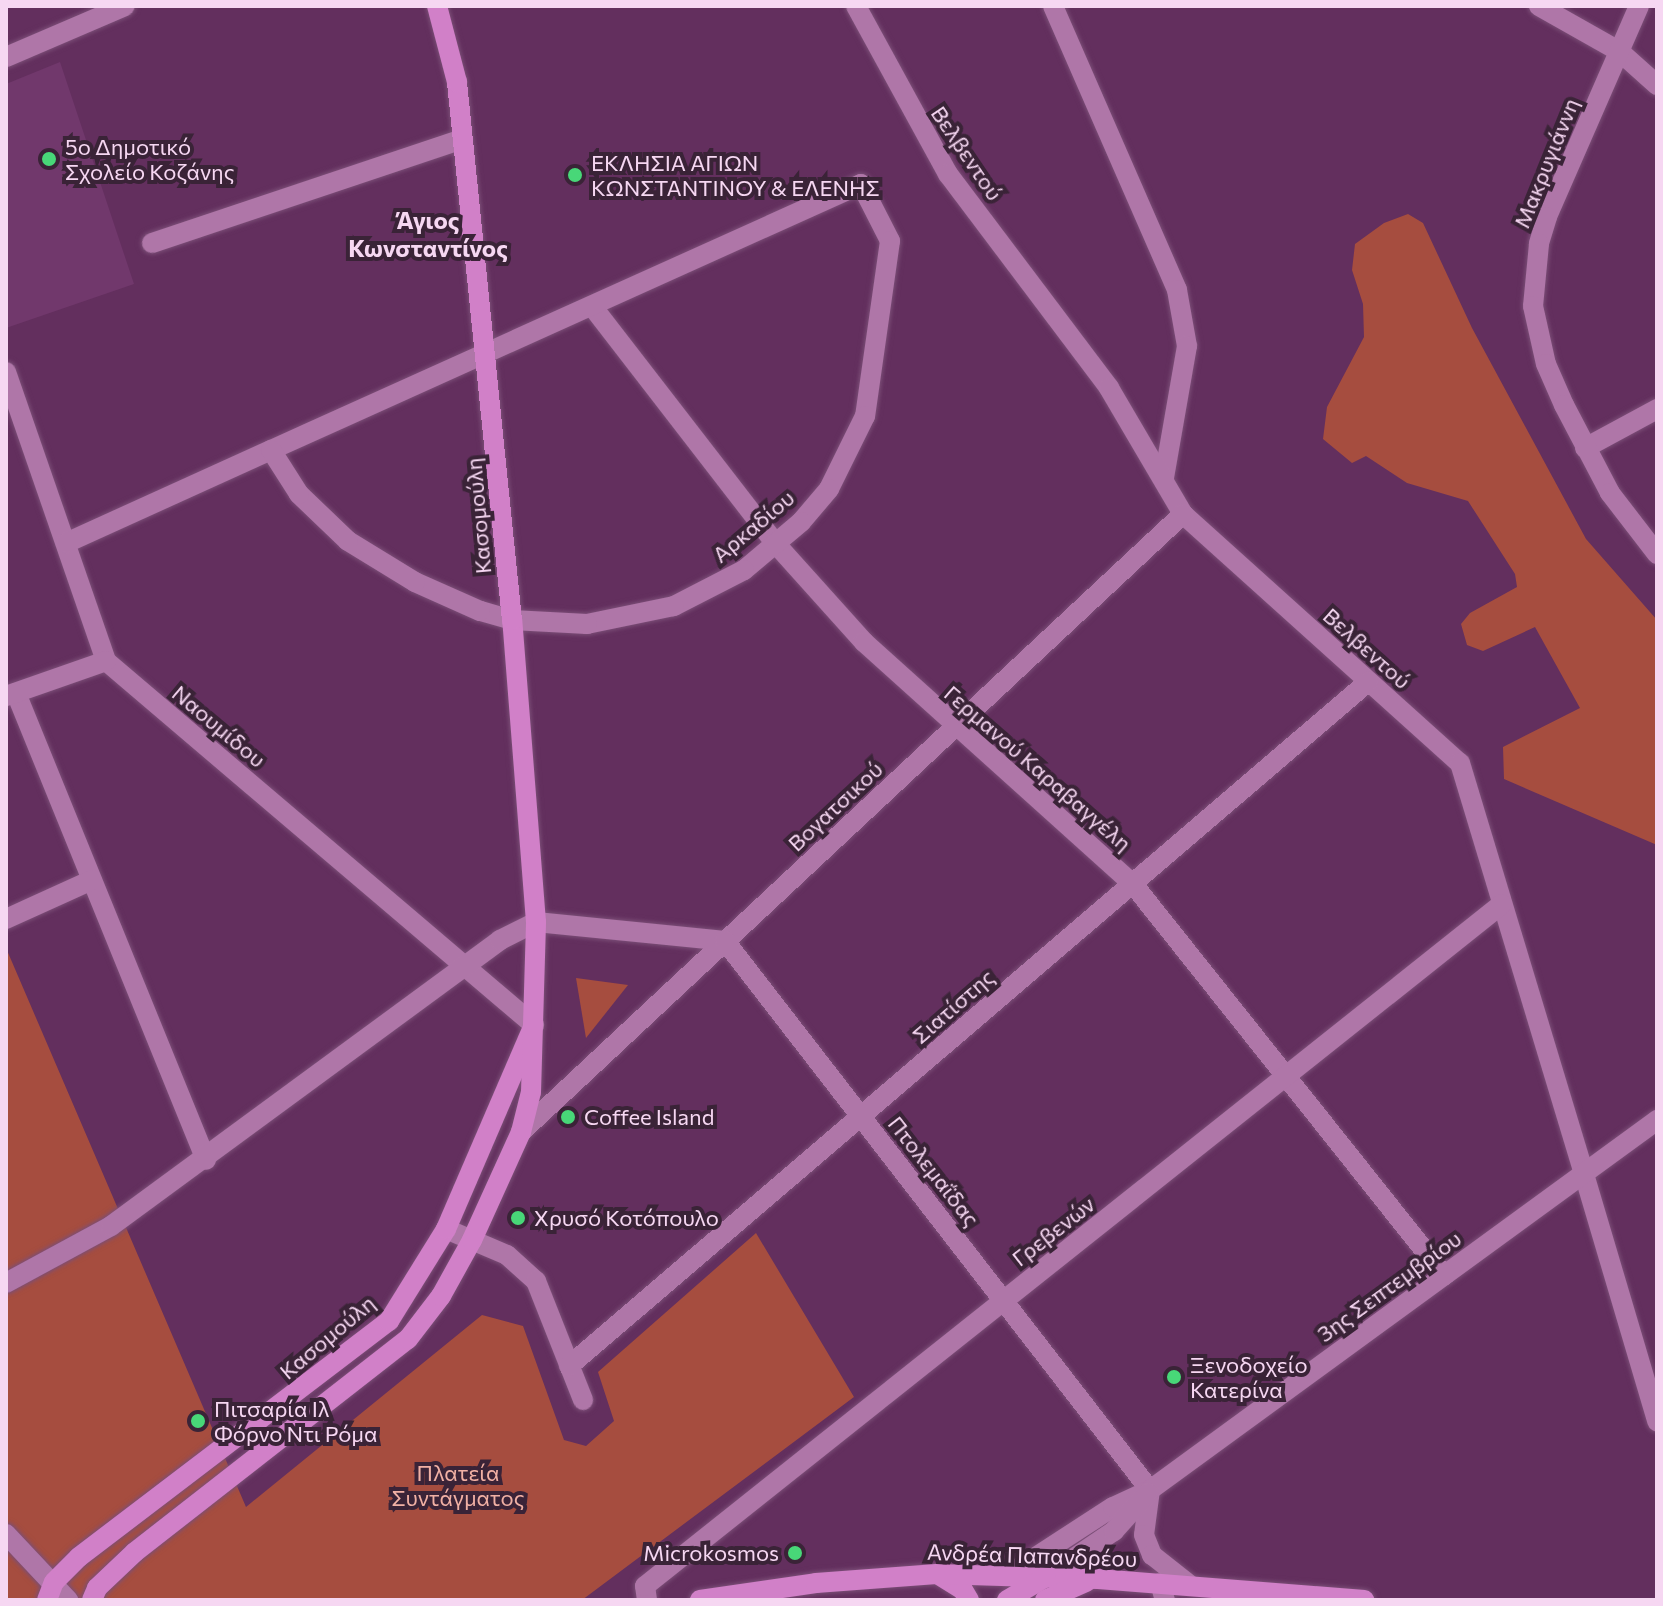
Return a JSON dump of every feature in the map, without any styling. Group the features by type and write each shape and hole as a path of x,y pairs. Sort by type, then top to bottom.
{"main road":[{"name":"Κασομούλη","path":"92,1600 97,1588 135,1552 383,1363 424,1320 472,1240 521,1132 534,1070 536,922 512,620 457,82 437,6"},
{"name":"Κασομούλη","path":"50,1591 104,1537 389,1321 446,1229 534,1025"},
{"name":"Ανδρέα Παπανδρέου","path":"700,1600 816,1583 937,1574 1098,1579 1163,1592 1190,1585 1364,1600"},
{"path":"937,1574 963,1590 969,1600"},
{"name":"3ης Σεπτεμβρίου","path":"1007,1600 1046,1577"},
{"path":"1045,1600 1098,1579"}],"street":[{"path":"6,57 125,6"},
{"name":"Βελβεντού","path":"856,6 948,174 1109,388 1183,514 1460,763 1657,1421"},
{"path":"1053,6 1177,290 1187,346 1164,478"},
{"path":"1539,6 1619,51 1657,85"},
{"name":"Μακρυγιάννη","path":"1639,6 1547,217 1534,276 1533,306 1546,364 1585,448 1610,493 1657,554"},
{"path":"152,243 462,139"},
{"name":"Αρκαδίου","path":"271,450 299,494 348,541 425,587 512,620 587,624 674,606 713,589 776,544 829,489 865,416 890,241 861,184 592,306"},
{"path":"66,543 592,306"},
{"name":"Γερμανού Καραβαγγέλη","path":"592,306 776,544 864,642 954,728 1133,884 1288,1074 1444,1275"},
{"path":"6,372 106,661 11,694 92,880 206,1160"},
{"path":"1585,448 1657,409"},
{"name":"Βογατσικού","path":"521,1132 1183,514"},
{"name":"Ναουμίδου","path":"106,661 534,1025"},
{"name":"Σιατίστης","path":"569,1366 1368,682"},
{"path":"6,919 92,880"},
{"name":"Γρεβενών","path":"647,1600 645,1586 1502,904"},
{"path":"6,1283 111,1226 206,1160 467,968 500,940 536,922 725,941"},
{"name":"Πτολεμαΐδας","path":"725,941 1150,1490"},
{"name":"3ης Σεπτεμβρίου","path":"994,1575 1019,1568 1113,1507 1150,1490 1657,1120"},
{"path":"446,1229 507,1255 536,1281 583,1400"},
{"path":"1150,1490 1144,1535 1152,1555 1190,1585"},
{"name":"3ης Σεπτεμβρίου","path":"1046,1577 1114,1531 1150,1490"},
{"path":"6,1534 50,1591 68,1600"}],"shaded area":[{"name":"5ο Δημοτικό Σχολείο Κοζάνης","path":"60,62 134,284 6,328 6,84"}],"green space":[{"path":"1408,214 1423,223 1472,328 1586,539 1657,620 1657,845 1504,779 1503,747 1580,708 1535,627 1483,651 1467,645 1461,624 1470,613 1517,587 1515,574 1468,501 1407,483 1366,456 1352,463 1323,439 1327,407 1364,337 1363,304 1352,270 1355,244 1384,223"},
{"name":"Πλατεία Συντάγματος","path":"6,948 246,1507 482,1315 523,1326 564,1440 586,1446 614,1421 598,1372 756,1233 854,1397 582,1600 6,1600"},
{"path":"576,978 628,985 586,1038"}],"place":[{"name":"5ο Δημοτικό Σχολείο Κοζάνης","path":"49,159"},
{"name":"ΕΚΛΗΣΙΑ ΑΓΙΩΝ ΚΩΝΣΤΑΝΤΙΝΟΥ & ΕΛΕΝΗΣ","path":"575,175"},
{"name":"Coffee Island","path":"568,1117"},
{"name":"Χρυσό Κοτόπουλο","path":"518,1218"},
{"name":"Ξενοδοχείο Κατερίνα","path":"1174,1377"},
{"name":"Πιτσαρία Ιλ Φόρνο Ντι Ρόμα","path":"198,1421"},
{"name":"Microkosmos","path":"795,1553"}],"district":[{"name":"Άγιος Κωνσταντίνος","path":"428,234"}]}
